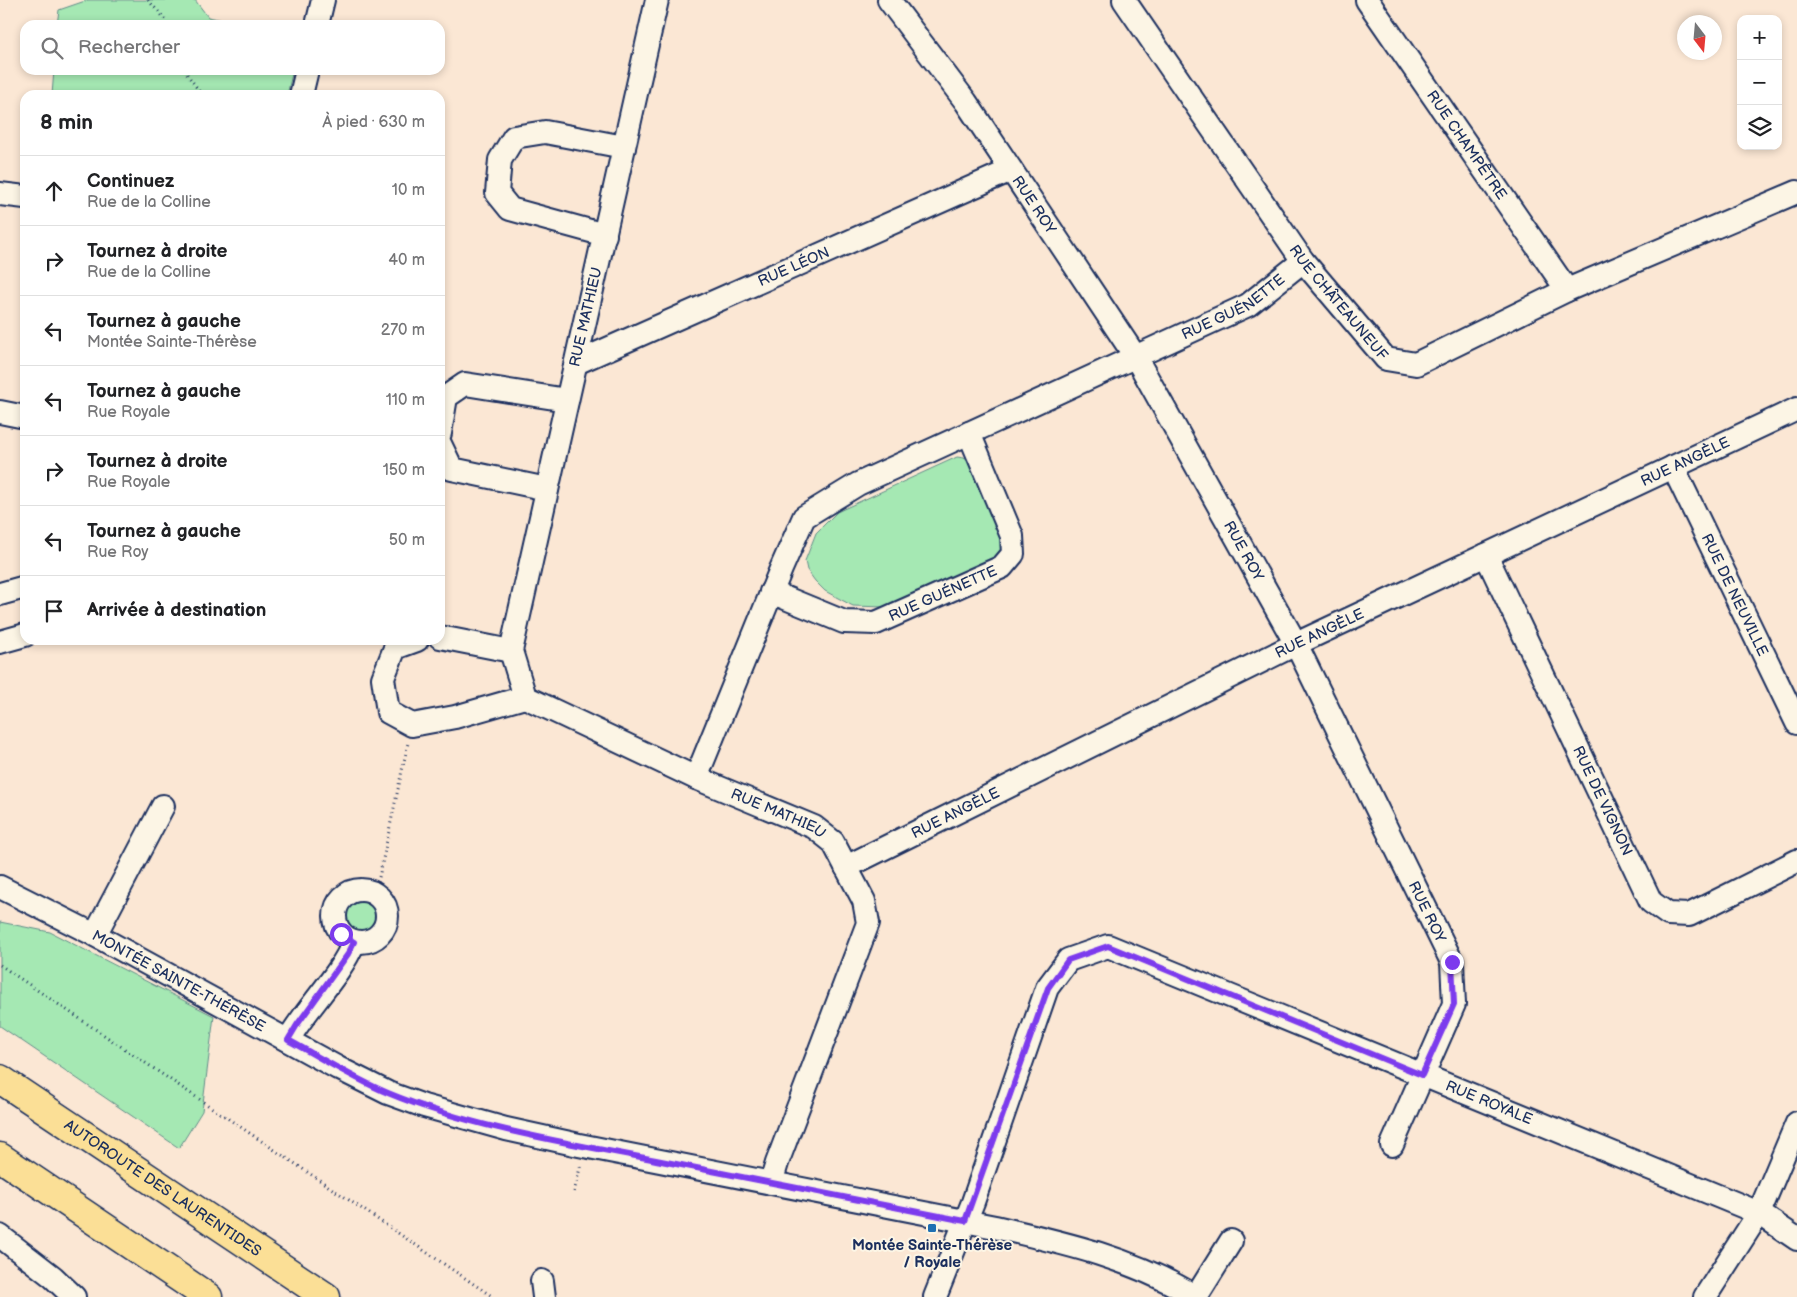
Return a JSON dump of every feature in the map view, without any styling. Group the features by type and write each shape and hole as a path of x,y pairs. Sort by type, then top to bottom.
{"highway":[{"name":"AUTOROUTE DES LAURENTIDES","path":"0,1078 326,1297"},
{"path":"0,1157 208,1297"}],"street":[{"path":"318,20 323,0"},
{"name":"RUE MATHIEU","path":"657,0 511,651 525,697 696,778 814,827 832,842 864,901 868,923 771,1183"},
{"name":"RUE ROY","path":"889,0 966,102 1135,356 1296,644 1452,962 1454,1004 1392,1145"},
{"name":"RUE CHÂTEAUNEUF","path":"1124,0 1303,261 1386,359 1416,364 1567,290 1797,192"},
{"name":"RUE CHAMPÊTRE","path":"1367,0 1567,290"},
{"path":"302,90 306,75"},
{"path":"605,235 510,209 496,193 500,160 514,137 545,132 624,147"},
{"name":"RUE LÉON","path":"576,363 1012,170"},
{"path":"0,194 20,196"},
{"name":"RUE GUÉNETTE","path":"696,778 771,592 804,517 858,484 1248,305 1303,261"},
{"path":"445,402 446,396 465,384 568,400"},
{"name":"RUE ANGÈLE","path":"846,867 1296,644 1797,408"},
{"path":"0,412 20,416"},
{"name":"RUE GUÉNETTE","path":"771,592 844,622 876,623 1002,567 1014,554 1012,536 969,433"},
{"path":"445,454 452,469 547,489"},
{"name":"RUE DE NEUVILLE","path":"1673,467 1797,723"},
{"name":"RUE DE VIGNON","path":"1486,555 1651,902 1668,914 1688,915 1797,861"},
{"path":"0,594 20,588"},
{"path":"0,642 20,636"},
{"path":"445,638 511,651"},
{"path":"403,645 395,648 384,678 388,712 412,725 455,717 525,697"},
{"path":"95,935 163,806"},
{"name":"MONTÉE SAINTE-THÉRÈSE","path":"0,887 95,935 355,1077 388,1093 415,1103 498,1127 585,1146 965,1221 1064,1243 1122,1261 1156,1275 1196,1297"},
{"path":"288,1040 344,962 354,942"},
{"name":"RUE ROYALE","path":"935,1297 965,1221 1048,988 1068,960 1108,946 1759,1213 1797,1240"},
{"path":"1705,1297 1759,1213 1797,1123"},
{"path":"0,1236 53,1277 74,1297"},
{"path":"1196,1297 1231,1241"}],"path":[{"path":"148,0 166,20"},
{"path":"188,75 198,90"},
{"path":"378,882 412,725"},
{"path":"0,964 493,1297"},
{"path":"574,1192 585,1146"}],"green space":[{"path":"88,0 195,0 208,17 223,20 58,20 59,10"},
{"path":"54,75 292,75 288,90 52,90"},
{"path":"957,457 964,458 974,466 1004,542 1001,550 991,560 885,607 853,606 825,591 815,581 807,570 805,561 816,533 837,512"},
{"path":"361,899 373,904 378,916 373,928 361,933 349,928 344,916 349,904"},
{"path":"0,922 50,932 214,1016 202,1111 179,1148 0,1026"}],"place":[{"name":"Montée Sainte-Thérèse / Royale","path":"932,1228"}],"route":[{"path":"341,934 354,942 344,962 288,1040 388,1093 439,1111 506,1129 965,1221 1048,988 1068,960 1108,946 1422,1075 1454,1004 1452,962"}]}
